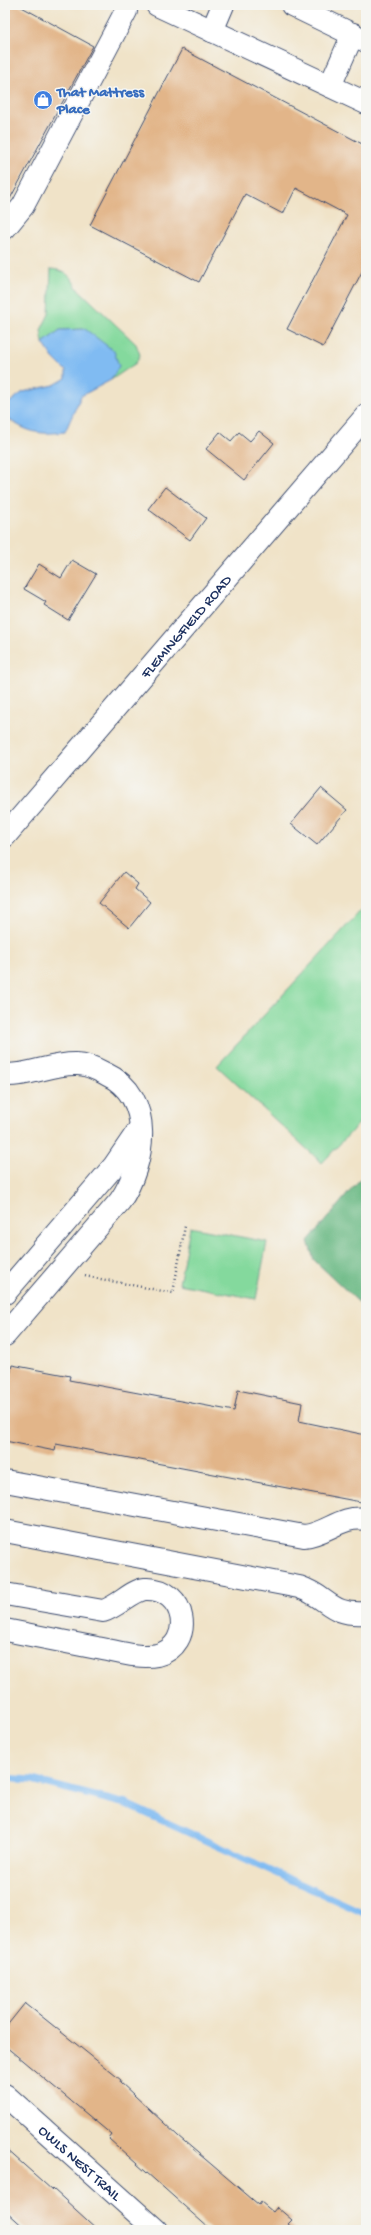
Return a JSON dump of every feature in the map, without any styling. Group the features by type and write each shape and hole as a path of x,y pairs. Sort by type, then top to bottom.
{"main road":[{"path":"157,5 366,103"},
{"path":"212,31 223,5"},
{"path":"292,5 359,38 330,86"},
{"path":"5,228 23,206 123,7"},
{"name":"FLEMINGFIELD ROAD","path":"5,836 366,416"},
{"path":"5,1075 20,1076 66,1064 78,1064 93,1067 110,1076 130,1095 138,1110 141,1125 138,1164 130,1186 120,1201 5,1335"},
{"path":"5,1293 114,1166 134,1138 141,1125"},
{"path":"5,1481 304,1536 314,1535 347,1519 366,1519"},
{"path":"5,1532 299,1587 309,1590 342,1613 366,1613"},
{"path":"5,1594 103,1611 110,1609 143,1589 153,1589 165,1593 173,1599 180,1608 183,1619 181,1630 176,1642 168,1650 145,1656 5,1630"},
{"name":"OWLS NEST TRAIL","path":"5,2095 156,2230"}],"path":[{"path":"78,1275 173,1293 185,1226"}],"green space":[{"path":"51,269 67,274 77,288 136,344 140,355 136,363 111,380 118,365 85,329 60,330 43,343 41,330 49,314"},
{"path":"366,905 366,1116 322,1163 217,1066"},
{"path":"366,1172 366,1309 314,1260 308,1241"},
{"path":"190,1227 267,1242 256,1299 179,1284"}],"water":[{"path":"85,329 114,351 119,366 111,380 81,396 65,432 35,432 8,419 6,405 23,392 54,385 66,378 66,371 53,358 43,343 60,330"}],"building":[{"path":"5,5 18,5 93,46 5,208"},
{"path":"182,49 366,146 366,264 323,347 287,329 347,215 296,188 283,214 245,194 199,282 90,225"},
{"path":"259,431 274,443 244,480 206,449 220,432 231,441 239,432 250,441"},
{"path":"165,487 206,518 190,540 148,509"},
{"path":"72,560 96,574 68,620 44,605 46,602 24,589 39,564 61,578"},
{"path":"321,788 347,810 317,845 291,824"},
{"path":"124,872 138,884 135,889 150,902 129,928 99,903"},
{"path":"12,1365 70,1376 69,1380 234,1411 238,1390 302,1403 299,1421 366,1435 366,1503 56,1444 55,1451 5,1441 5,1402"},
{"path":"25,2003 121,2080 120,2082 178,2136 259,2205 261,2202 273,2212 277,2207 292,2220 288,2224 295,2230 211,2230 109,2139 112,2135 5,2046 5,2028"},
{"path":"5,2148 98,2230 27,2230 5,2210"}],"waterway":[{"path":"5,1778 32,1780 126,1804 366,1914"}],"place":[{"name":"That Mattress Place","path":"43,100"}]}
